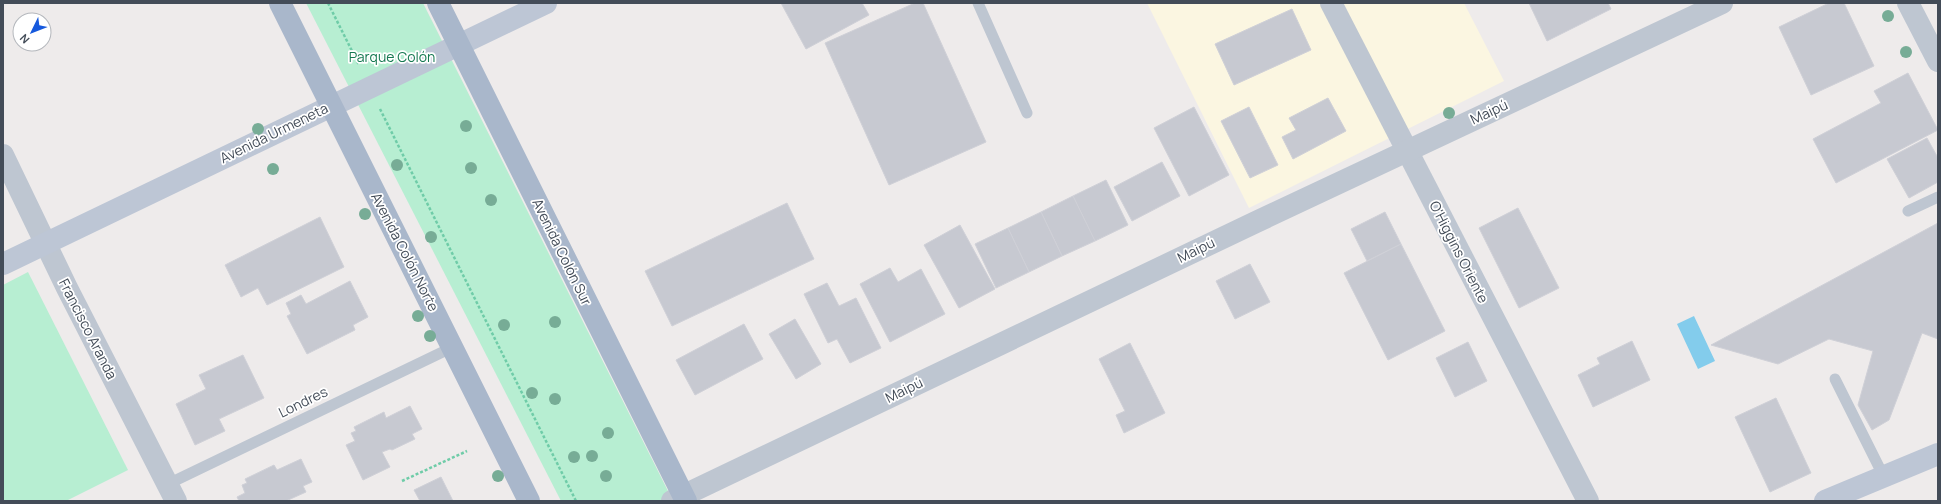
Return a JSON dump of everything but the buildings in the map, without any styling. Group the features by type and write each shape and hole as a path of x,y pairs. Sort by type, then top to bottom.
{"main road":[{"name":"Avenida Colón Norte","path":"280,3 529,501"},
{"name":"Avenida Colón Sur","path":"438,3 681,499"},
{"name":"Avenida Urmeneta","path":"3,264 546,3"},
{"path":"1825,501 1938,454"}],"street":[{"name":"O'Higgins Oriente","path":"1331,3 1588,501"},
{"name":"Maipú","path":"681,499 1407,151 1722,3"},
{"path":"1908,3 1938,61"},
{"name":"Francisco Aranda","path":"3,156 45,243 172,493"}],"lane":[{"path":"978,3 1027,113"},
{"path":"1908,211 1938,197"},
{"name":"Londres","path":"172,493 452,346"},
{"path":"1835,379 1884,477"}],"path":[{"path":"328,3 576,501"},
{"path":"402,481 467,451"}],"shaded area":[{"path":"1147,3 1464,3 1504,81 1249,208"}],"green space":[{"name":"Parque Colón","path":"306,3 423,3 673,501 561,501"},
{"path":"28,272 128,470 66,501 3,501 3,285"}],"water":[{"path":"1694,316 1715,361 1698,369 1677,324"}]}
